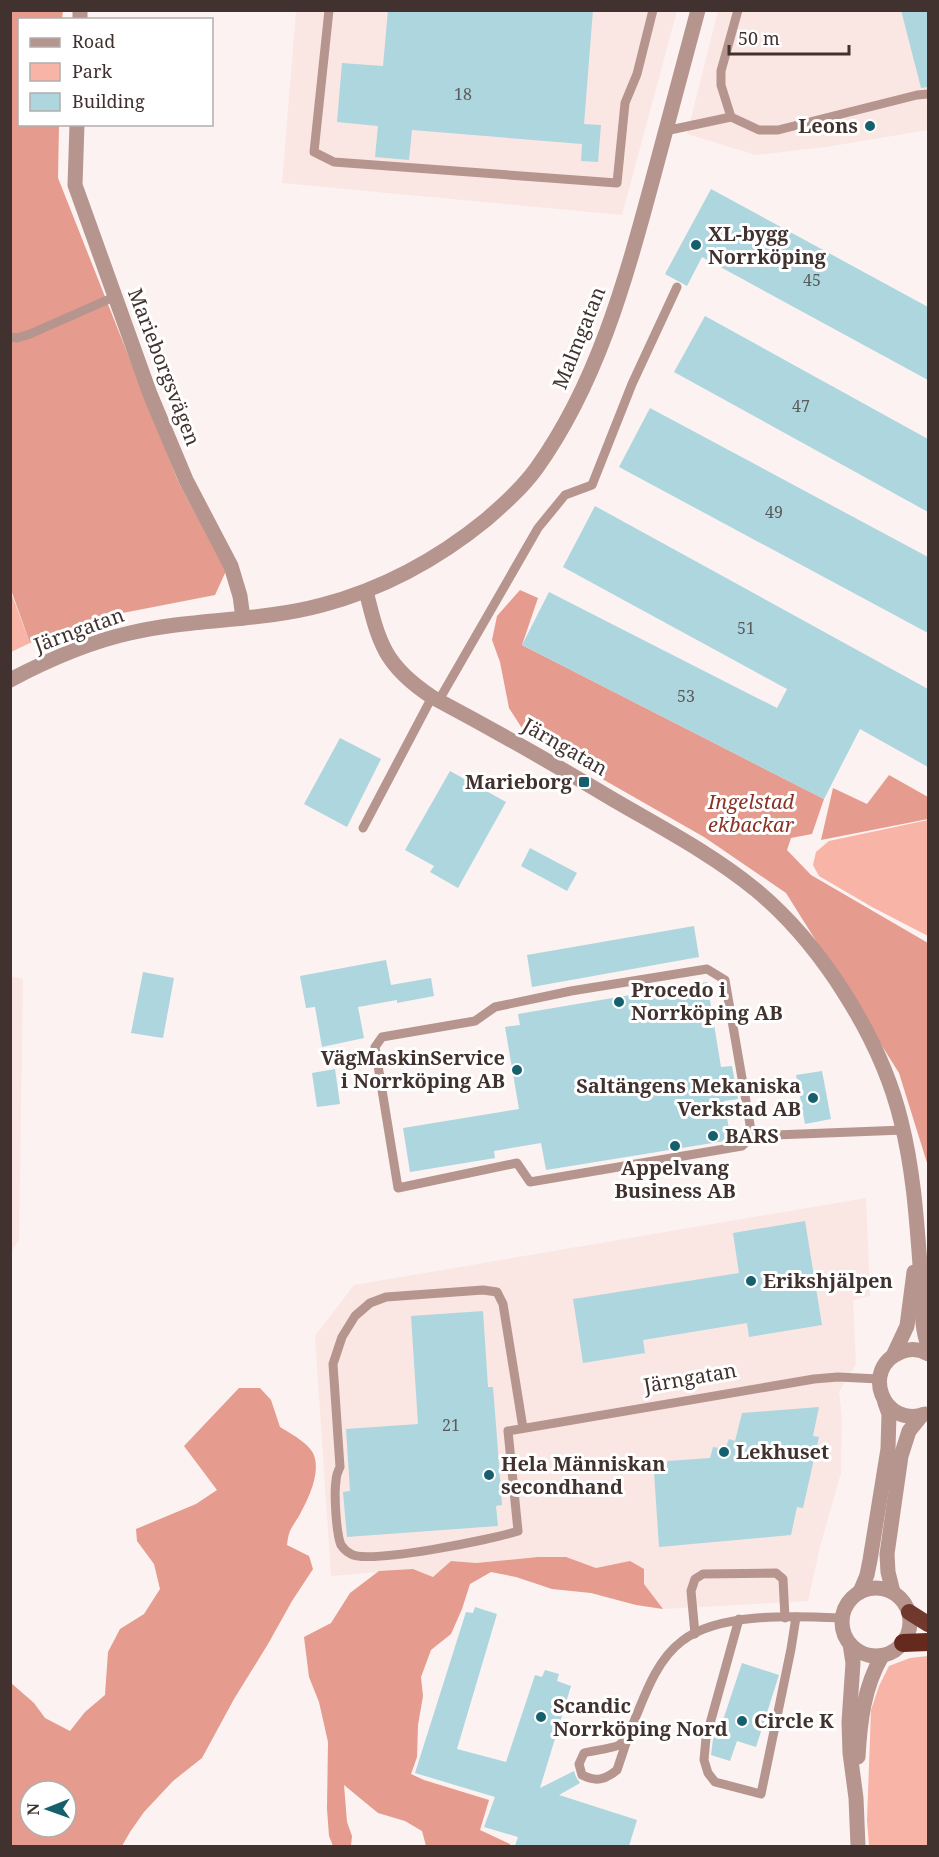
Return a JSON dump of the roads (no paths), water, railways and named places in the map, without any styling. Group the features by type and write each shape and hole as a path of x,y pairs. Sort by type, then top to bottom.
{"highway":[{"path":"909,1612 928,1624"},
{"path":"903,1643 928,1642"}],"street":[{"name":"Malmgatan","path":"366,591 407,573 436,556 474,530 506,502 535,471 578,402 611,319 639,229 698,10"},
{"name":"Marieborgsvägen","path":"77,126 75,185 150,394 186,480 231,566 240,596 243,618"},
{"name":"Järngatan","path":"10,680 78,649 132,632 310,608 366,591 381,644 390,661 410,682 690,843 755,889 787,918 825,965 865,1025 904,1130 914,1187 917,1245 928,1345"},
{"name":"Järngatan","path":"879,1379 907,1326 917,1245"},
{"path":"893,1356 903,1351 914,1350 928,1354"},
{"path":"860,1592 870,1560 888,1449 889,1414 880,1392 879,1379"},
{"path":"885,1403 902,1415 925,1414"},
{"path":"893,1592 888,1572 887,1554 904,1442 909,1431 925,1414"},
{"path":"850,1644 864,1654 882,1656 897,1649 903,1643 910,1628 909,1612 903,1601 893,1592 882,1588 871,1588 860,1592 848,1603 842,1618 842,1627 850,1644 853,1664 849,1722 858,1846"},
{"path":"856,1798 863,1707 869,1681 882,1656"}],"lane":[{"path":"329,10 315,152 334,162 617,183 625,103 637,74 653,10"},
{"path":"731,117 721,85 722,71 738,10"},
{"path":"665,131 731,117 759,130 778,130 928,94"},
{"path":"363,828 436,698 538,528 565,495 592,485 632,384 677,287"},
{"path":"10,337 17,338 30,334 114,297"},
{"path":"752,1136 725,980 707,969 571,991 495,1007 475,1021 382,1037 375,1047 398,1188 518,1163 530,1182 742,1146 752,1136 904,1130"},
{"name":"Järngatan","path":"523,1428 503,1304 497,1292 483,1290 397,1296 370,1303 355,1317 342,1336 333,1364 340,1467 336,1480 338,1531 342,1547 353,1556 366,1557 431,1550 500,1537 518,1531 508,1431 814,1379 838,1377 879,1379"},
{"path":"695,1634 692,1591 695,1579 703,1574 776,1573 783,1579 785,1618"},
{"path":"739,1619 706,1738 704,1760 708,1773 715,1782 761,1794 796,1617"},
{"path":"628,1737 618,1746 584,1753 579,1764 582,1775 591,1780 601,1779 617,1770 647,1689 664,1659 683,1639 710,1627 739,1619 842,1618"}],"place":[{"name":"Leons","path":"870,126"},
{"name":"XL-bygg Norrköping","path":"696,245"},
{"name":"Marieborg","path":"584,782"},
{"name":"Procedo i Norrköping AB","path":"619,1002"},
{"name":"VägMaskinService i Norrköping AB","path":"517,1070"},
{"name":"Saltängens Mekaniska Verkstad AB","path":"813,1098"},
{"name":"BARS","path":"713,1136"},
{"name":"Appelvang Business AB","path":"675,1146"},
{"name":"Erikshjälpen","path":"751,1281"},
{"name":"Lekhuset","path":"724,1452"},
{"name":"Hela Människan secondhand","path":"489,1475"},
{"name":"Scandic Norrköping Nord","path":"541,1717"},
{"name":"Circle K","path":"742,1721"}],"park label":[{"name":"Ingelstad ekbackar","path":"751,814"}]}
